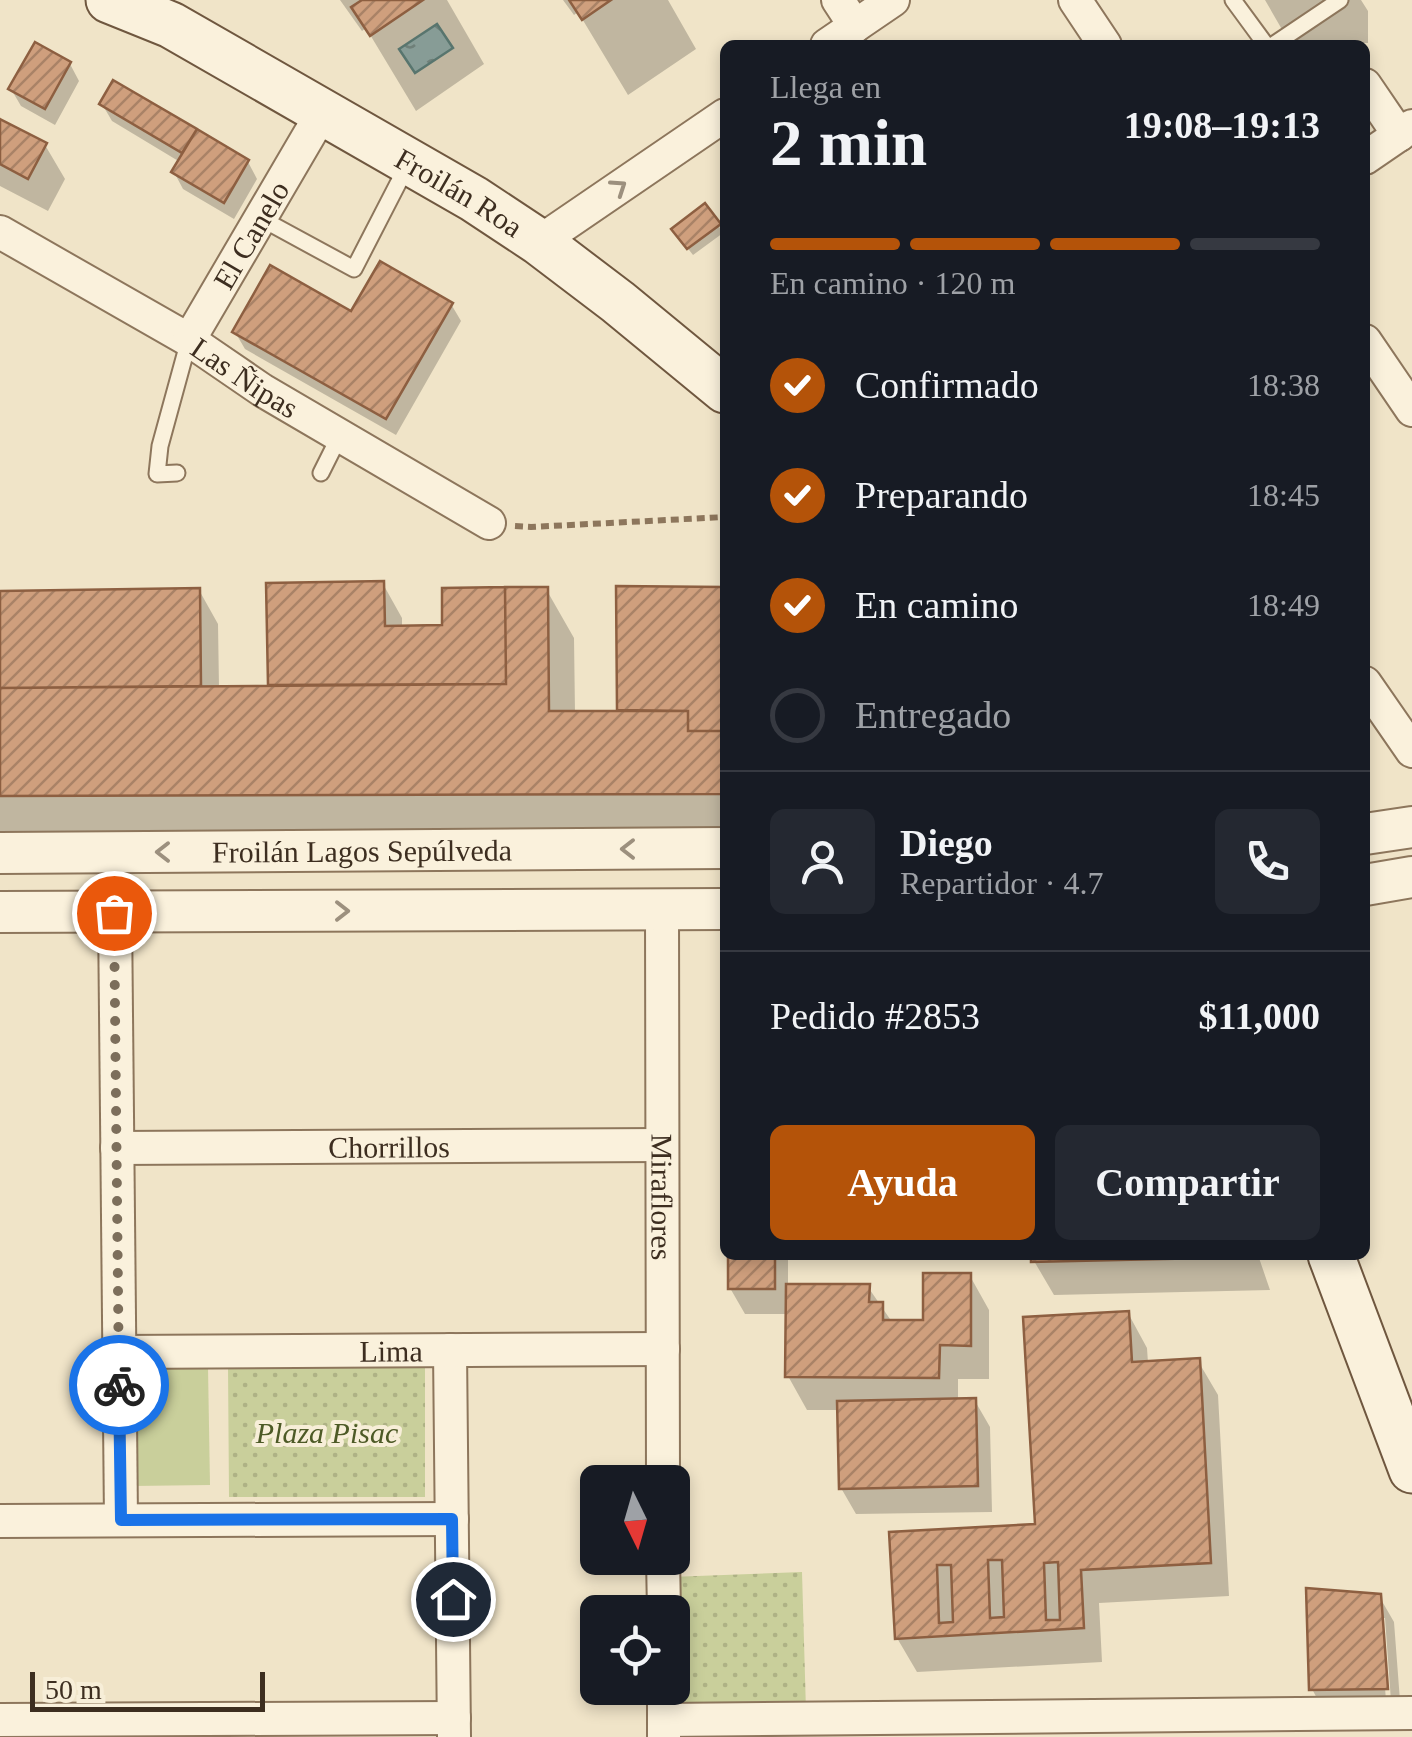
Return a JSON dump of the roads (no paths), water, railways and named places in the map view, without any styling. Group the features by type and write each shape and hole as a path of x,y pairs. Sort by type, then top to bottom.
{"main road":[{"name":"Froilán Roa","path":"109,0 158,12 322,113 474,199 539,242 719,376"},
{"path":"1333,1260 1412,1470"}],"street":[{"path":"830,40 847,13 893,0"},
{"path":"1075,0 1102,40"},
{"path":"1370,91 1405,131 1370,155"},
{"name":"El Canelo","path":"190,340 322,113"},
{"path":"539,242 720,118"},
{"name":"Las Ñipas","path":"0,232 190,340 262,390 489,523"},
{"path":"1370,348 1412,410"},
{"path":"1370,690 1412,751"},
{"path":"1370,833 1412,827"},
{"name":"Froilán Lagos Sepúlveda","path":"0,853 720,848"},
{"path":"282,912 294,890 293,868 284,850"},
{"path":"1370,884 1412,877"},
{"name":"Froilán Lagos Sepúlveda","path":"0,912 720,909"},
{"name":"Miraflores","path":"662,910 663,1465"},
{"path":"114,913 121,1520"},
{"name":"Chorrillos","path":"117,1148 662,1145"},
{"name":"Lima","path":"119,1352 663,1349"},
{"path":"0,1720 454,1727 450,1350"},
{"path":"0,1521 452,1519"},
{"path":"664,1729 1119,1726 1412,1713"}],"lane":[{"path":"1233,0 1266,40"},
{"path":"1278,40 1340,0"},
{"path":"262,219 354,269 410,161"},
{"name":"El Canelo","path":"177,473 157,474 160,446 190,340"},
{"path":"321,473 339,437"}],"water":[{"path":"437,24 453,48 415,73 399,49"}],"park label":[{"name":"Plaza Pisac","path":"327,1432"}]}
